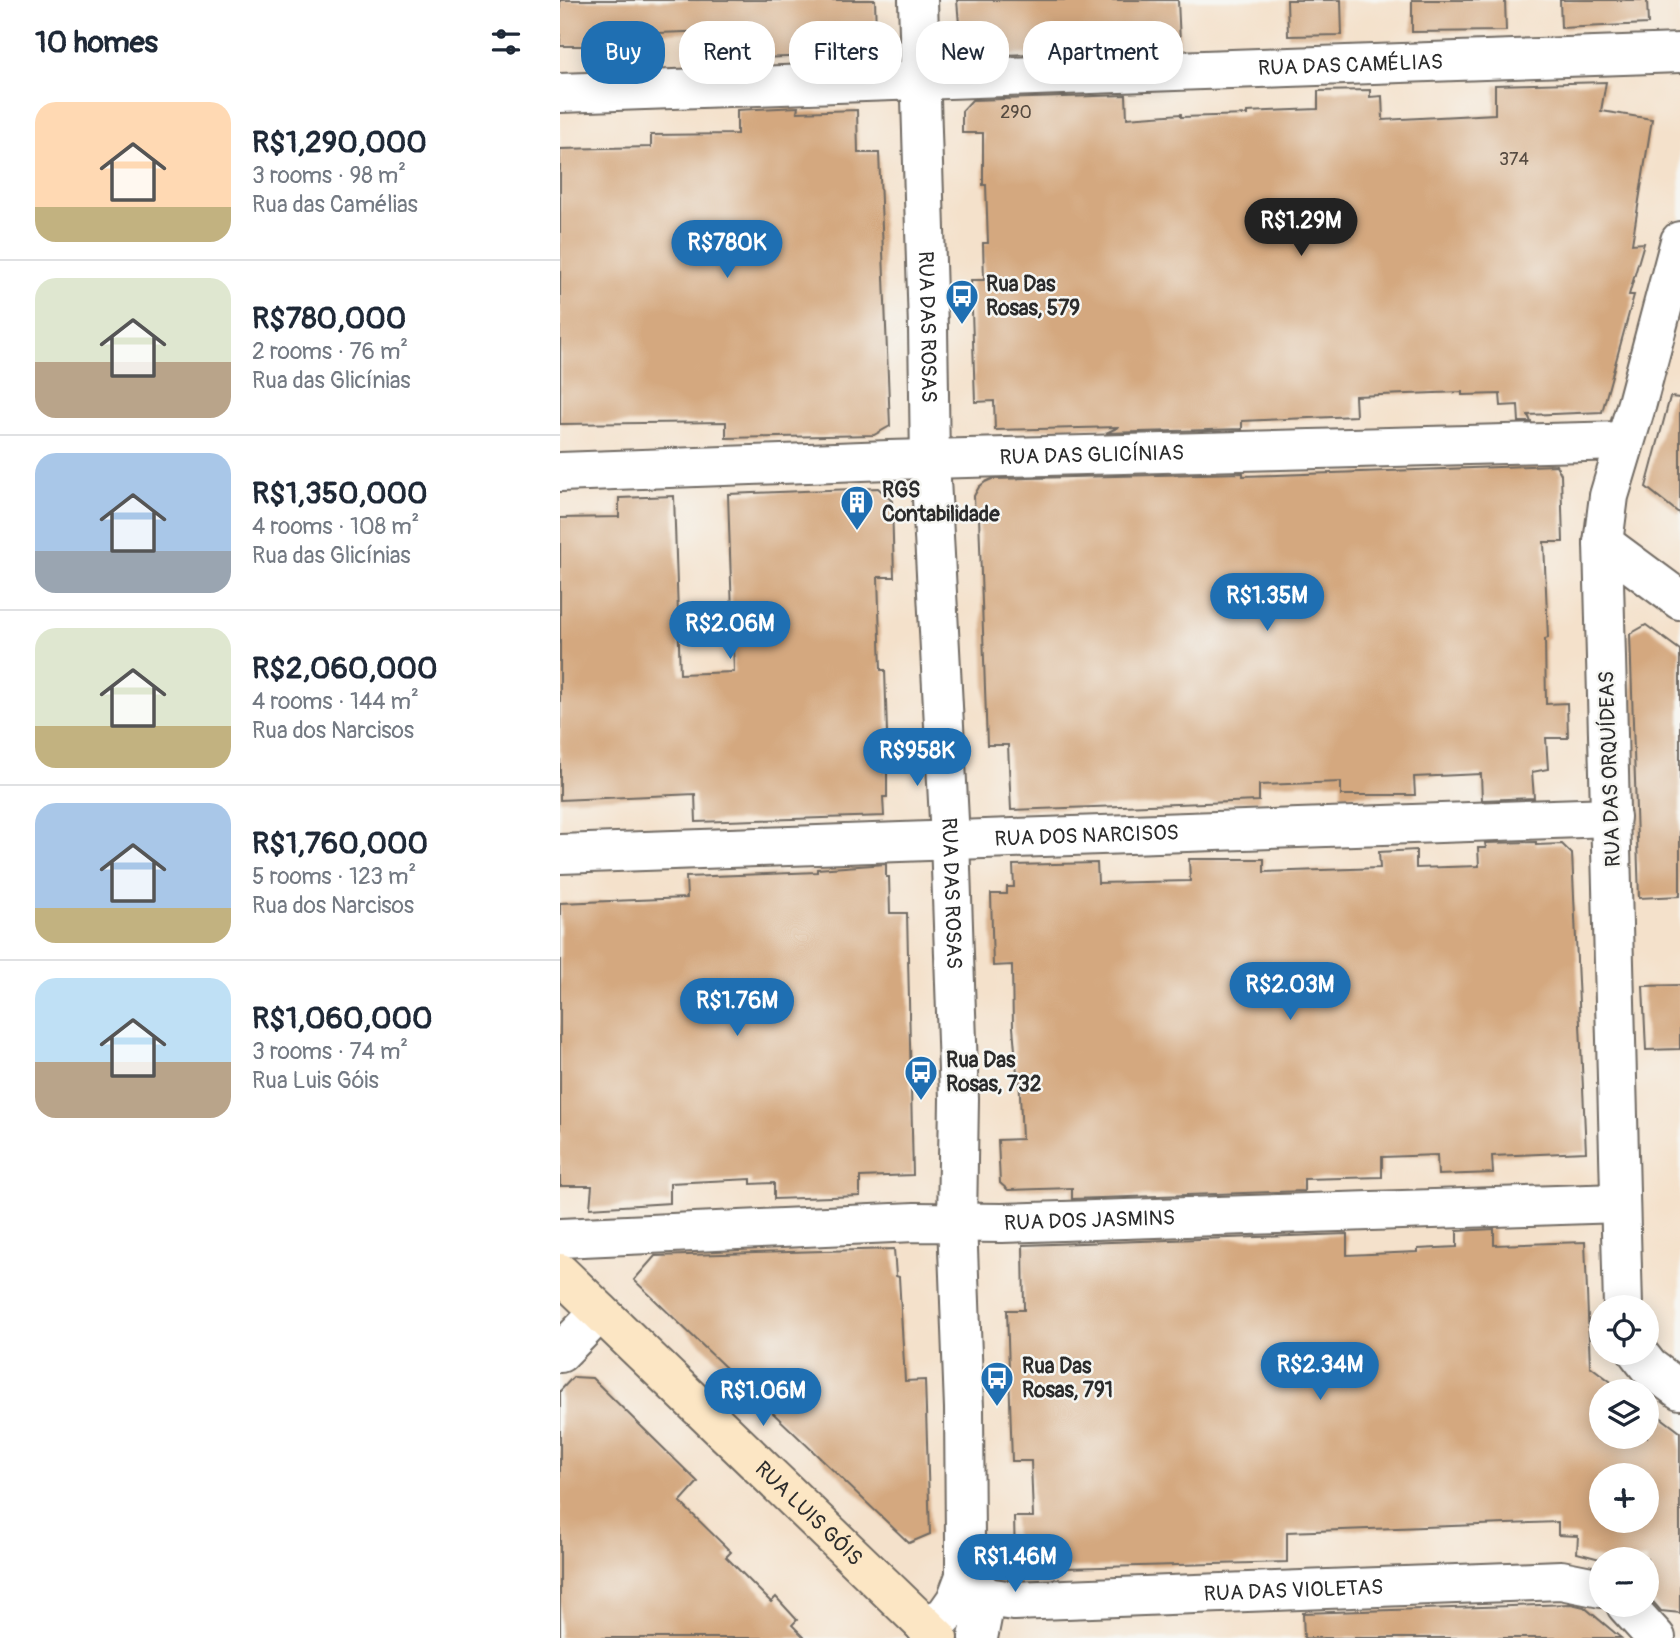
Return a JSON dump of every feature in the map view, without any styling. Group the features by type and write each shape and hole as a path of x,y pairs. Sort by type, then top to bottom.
{"street":[{"name":"RUA DAS ROSAS","path":"918,0 919,21"},
{"name":"RUA DAS CAMÉLIAS","path":"1009,77 1680,52"},
{"name":"RUA DAS CAMÉLIAS","path":"560,93 916,80"},
{"name":"RUA DAS ROSAS","path":"921,84 930,460 950,839 958,1099 957,1222 964,1408 978,1638"},
{"name":"RUA DAS ORQUÍDEAS","path":"1623,1295 1603,544 1609,496 1680,241"},
{"name":"RUA DAS GLICÍNIAS","path":"560,472 1625,441"},
{"path":"1603,544 1680,600"},
{"name":"RUA DOS NARCISOS","path":"560,854 1611,817"},
{"name":"RUA DOS JASMINS","path":"560,1238 915,1222 1620,1203"},
{"name":"RUA LUIS GÓIS","path":"560,1273 931,1632"},
{"path":"560,1353 600,1312"},
{"path":"1647,1365 1680,1390"},
{"name":"RUA DAS VIOLETAS","path":"975,1587 1014,1601 1560,1580 1589,1586"},
{"name":"RUA DAS ROSAS","path":"931,1632 952,1606 975,1587"},
{"path":"1637,1617 1656,1638"}],"building":[{"path":"560,0 875,0 876,21 789,21 789,57 775,57 775,21 679,21 679,32 665,33 665,21 581,21 581,46 560,46"},
{"path":"957,0 1178,0 1179,21 1023,21 1023,54 1009,55 1009,21 959,21"},
{"path":"1287,0 1341,0 1342,35 1288,36"},
{"path":"1412,0 1505,0 1506,31 1412,32"},
{"path":"1560,0 1647,0 1648,24 1561,28"},
{"path":"1606,82 1601,111 1652,119 1632,244 1644,243 1629,295 1634,295 1602,412 1528,415 1531,422 1519,422 1518,405 1501,406 1500,394 1462,395 1462,392 1355,396 1356,416 1242,421 1242,429 1106,433 1119,427 995,430 994,401 975,402 971,280 984,280 983,243 988,243 986,185 983,185 983,133 962,133 962,111 972,100 1126,95 1127,118 1181,114 1181,117 1318,109 1318,91 1370,90 1370,97 1382,96 1383,120 1495,114 1495,85"},
{"path":"798,107 797,112 857,110 858,153 879,153 890,426 874,435 726,438 726,422 560,424 560,149 651,147 651,135 737,134 737,110"},
{"path":"1670,397 1680,398 1680,514 1646,487"},
{"path":"1556,465 1561,474 1563,542 1544,542 1548,638 1545,639 1546,704 1567,703 1568,738 1546,738 1548,769 1532,772 1534,798 1482,800 1481,774 1414,777 1415,795 1341,795 1341,782 1259,785 1259,801 1011,810 1008,745 987,745 979,517 975,518 974,496 985,482 992,479 1243,473 1243,476"},
{"path":"878,488 892,501 894,577 878,577 881,670 885,670 887,733 887,797 883,797 884,816 696,822 695,794 560,800 560,518 619,517 619,498 674,496 680,674 734,672 728,494"},
{"path":"1646,625 1680,650 1680,896 1639,898 1630,634"},
{"path":"1536,842 1536,845 1562,844 1572,854 1586,1152 1492,1156 1493,1173 1438,1175 1437,1155 1382,1157 1382,1177 1304,1179 1304,1191 1072,1199 1072,1188 1008,1190 1000,1183 998,1140 1022,1139 1019,1072 1017,1073 1013,1027 1012,965 993,966 991,894 1007,894 1007,887 1014,887 1013,865 1097,863 1098,883 1190,881 1189,859 1264,859 1264,872 1380,868 1379,852 1416,850 1416,868 1479,866 1478,848 1486,848 1485,843"},
{"path":"886,864 890,913 907,913 913,1175 860,1177 860,1196 774,1199 774,1183 751,1184 751,1179 670,1183 670,1203 590,1208 592,1186 560,1186 560,903 687,898 686,877 817,872 817,869"},
{"path":"1680,985 1680,1049 1646,1050 1643,986"},
{"path":"1494,1229 1494,1245 1585,1242 1589,1365 1607,1379 1589,1379 1589,1449 1659,1449 1659,1416 1680,1432 1680,1613 1659,1609 1659,1547 1589,1547 1589,1556 1577,1553 1578,1536 1558,1535 1558,1522 1287,1532 1287,1562 1027,1569 1015,1558 1014,1517 1033,1517 1031,1461 1012,1461 1007,1310 1024,1310 1023,1245 1347,1234 1347,1255 1418,1252 1418,1249 1457,1247 1457,1231"},
{"path":"894,1249 896,1276 899,1277 905,1381 925,1380 930,1534 909,1543 634,1280 655,1256"},
{"path":"573,1377 592,1378 698,1482 680,1502 731,1552 726,1557 771,1602 776,1597 797,1620 792,1625 805,1638 560,1638 560,1391"},
{"path":"1571,1604 1584,1607 1589,1611 1589,1617 1596,1617 1621,1638 1304,1638 1303,1613"}],"place":[{"name":"Rua Das Rosas, 579","path":"962,326"},
{"name":"RGS Contabilidade","path":"857,532"},
{"name":"Rua Das Rosas, 732","path":"921,1102"},
{"name":"Rua Das Rosas, 791","path":"997,1408"}]}
